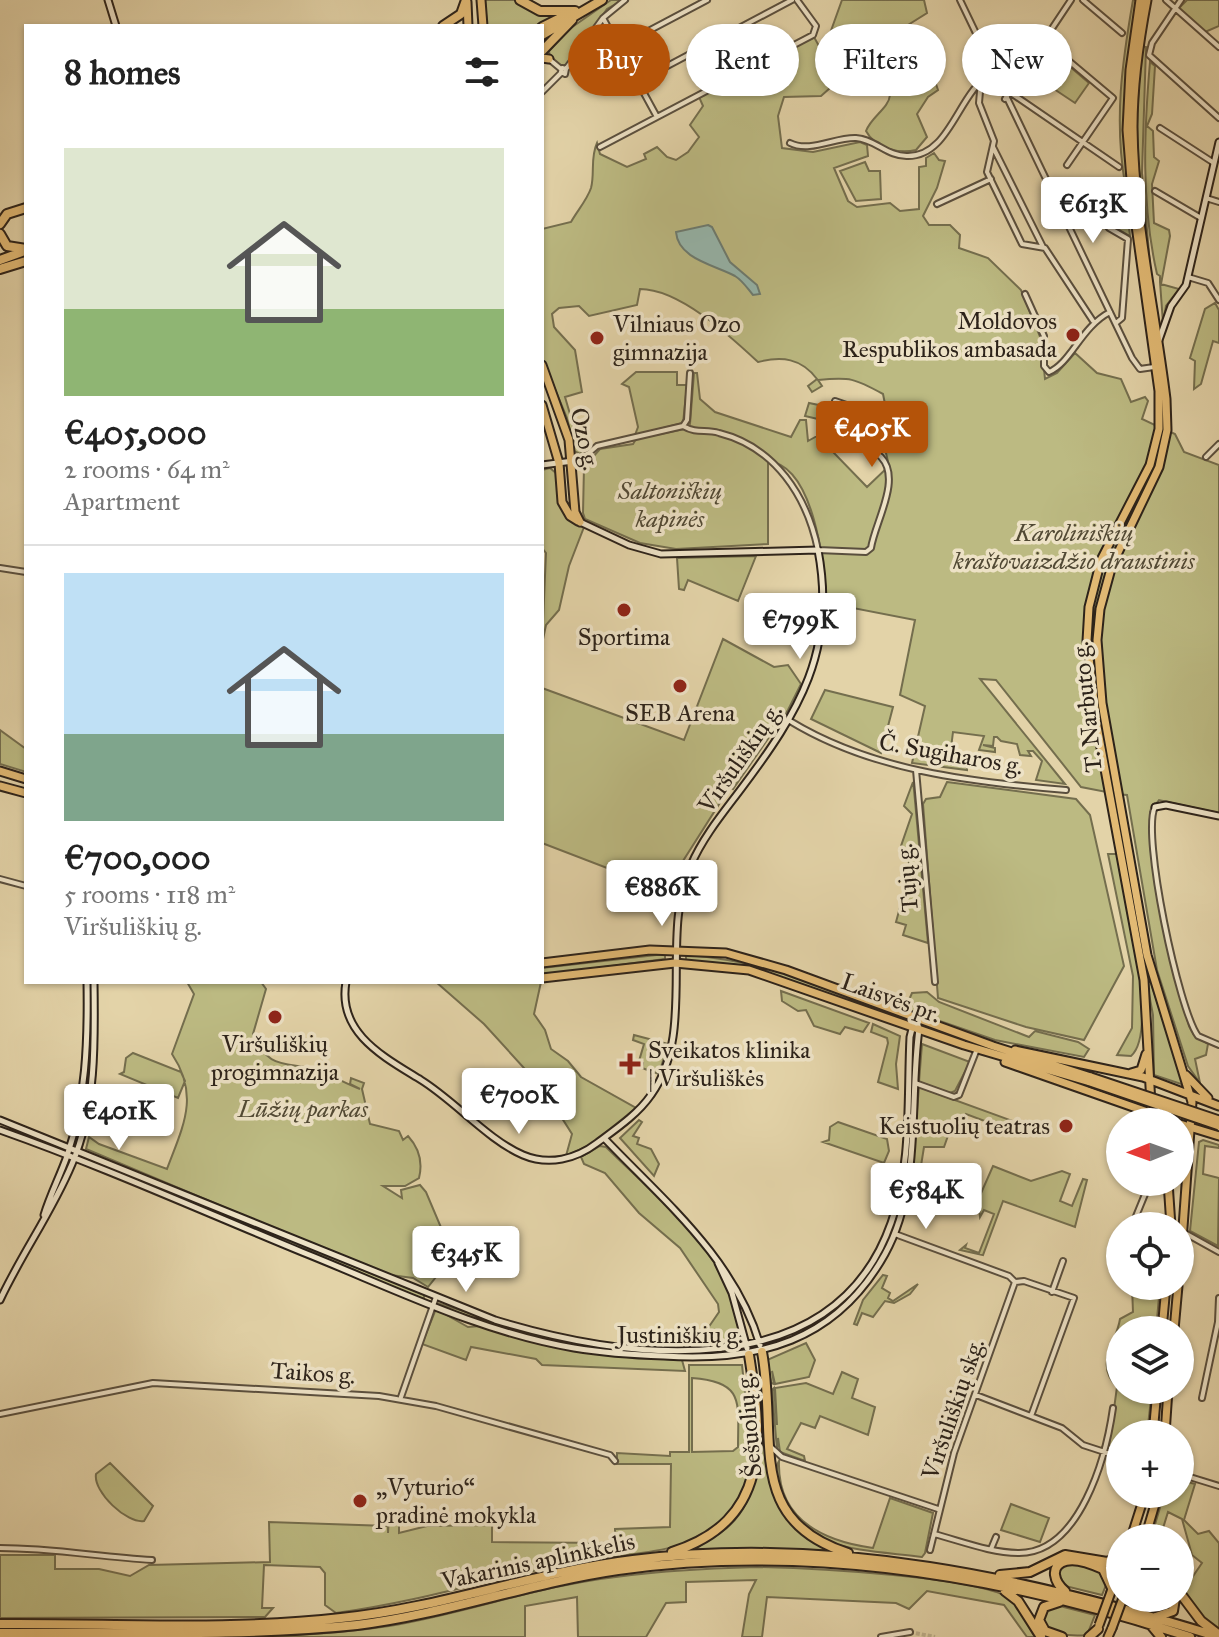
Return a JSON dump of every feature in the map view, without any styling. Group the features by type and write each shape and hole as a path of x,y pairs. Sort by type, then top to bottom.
{"highway":[{"path":"446,24 464,14 467,0"},
{"path":"520,0 540,11 575,13"},
{"path":"544,34 593,0"},
{"path":"544,26 602,0"},
{"path":"546,59 546,48 575,13"},
{"path":"0,214 13,205 24,206"},
{"path":"0,224 7,214 24,207"},
{"path":"0,234 7,246 24,249"},
{"path":"0,260 24,250"},
{"path":"0,269 24,262"},
{"name":"Šešuolių g.","path":"761,1348 775,1493 796,1527 819,1543 860,1557"},
{"name":"Šešuolių g.","path":"660,1557 713,1536 731,1521 743,1503 755,1455 748,1351"},
{"path":"753,1390 759,1385 767,1388"},
{"name":"Vakarinis aplinkkelis","path":"0,1624 338,1619 430,1605 565,1571 660,1557 739,1553 860,1557 988,1576 1219,1636"},
{"path":"988,1576 1030,1572 1065,1555 1106,1562"},
{"path":"1062,1637 1045,1631 1039,1615 1044,1607 1066,1597 1056,1582 1055,1574 1060,1564 1069,1560 1103,1569 1106,1576"},
{"name":"Vakarinis aplinkkelis","path":"0,1633 273,1631 340,1627 441,1611 592,1574 721,1562 859,1566 1066,1597"},
{"path":"1000,1587 1018,1601 1039,1636"},
{"path":"1161,1637 1153,1621 1171,1612"},
{"path":"1194,1612 1219,1636"},
{"name":"Vakarinis aplinkkelis","path":"1153,1621 1190,1637"},
{"path":"1089,1637 1097,1630"}],"main road":[{"path":"108,0 115,24"},
{"path":"481,0 482,24"},
{"name":"T. Narbuto g.","path":"1140,0 1130,70 1127,130 1131,190 1167,416 1163,452 1151,488 1107,581 1100,609 1097,655 1102,703 1147,955 1192,1108"},
{"name":"T. Narbuto g.","path":"1149,1108 1149,1040 1144,980 1095,714 1087,641 1089,607 1101,560 1143,480 1154,450 1160,414 1156,343 1133,130 1135,81 1144,16 1150,0"},
{"path":"464,14 467,24"},
{"path":"464,14 476,17 481,24"},
{"path":"1156,343 1171,306 1184,289 1188,277 1219,142"},
{"name":"Ozo g.","path":"544,371 573,461 575,512 580,522"},
{"name":"Ozo g.","path":"544,412 559,463 562,502 570,516 580,522"},
{"path":"544,465 573,461"},
{"path":"580,522 629,545 661,554 818,550"},
{"name":"Viršuliškių g.","path":"346,984 344,1002 349,1018 371,1047 452,1100 517,1152 536,1159 562,1160 577,1155 604,1138 643,1105 662,1077 672,1037 680,899 695,856 790,721 810,678 821,639 823,594 818,550"},
{"path":"0,771 24,778"},
{"path":"0,786 24,792"},
{"path":"1155,807 1166,805 1219,816"},
{"name":"Laisvės pr.","path":"544,963 675,949 750,958 915,1017 985,1049 1129,1073 1217,1105"},
{"name":"Laisvės pr.","path":"544,978 675,963 724,966 781,979 915,1028 1091,1079 1219,1123"},
{"path":"42,1220 70,1148 85,1074 87,984"},
{"path":"0,1300 75,1158 92,1077 94,984"},
{"name":"Justiniškių g.","path":"0,1130 499,1330 573,1348 686,1358 748,1351 804,1334 837,1313 876,1269 906,1188 915,1083 915,1017"},
{"name":"Justiniškių g.","path":"891,1233 903,1165 915,1028"},
{"path":"1129,1073 1142,1068 1149,1040"},
{"path":"985,1049 1003,1061 1138,1108"},
{"path":"1181,1066 1198,1090 1217,1105"},
{"path":"1149,1102 1156,1089 1174,1087"},
{"name":"Justiniškių g.","path":"0,1120 436,1297 525,1329 577,1340 665,1349 748,1351"},
{"path":"1194,1129 1219,1136"},
{"name":"Šešuolių g.","path":"604,1138 714,1255 740,1292 761,1348"},
{"name":"Šešuolių g.","path":"714,1255 732,1293 748,1351"},
{"path":"1097,1630 1106,1606"},
{"path":"1111,1633 1118,1612"}],"street":[{"path":"544,89 563,70 603,18 625,0"},
{"path":"662,24 707,0"},
{"path":"600,147 817,30 795,0 670,65"},
{"path":"960,0 971,24"},
{"path":"1055,24 1071,0"},
{"path":"1083,0 1122,33"},
{"path":"1166,0 1219,47"},
{"path":"1181,0 1150,47 1150,58 1219,118"},
{"path":"603,18 607,24"},
{"path":"546,59 563,70"},
{"path":"1067,165 1113,98 1072,64"},
{"path":"646,96 657,117"},
{"path":"790,143 807,146 855,138 893,154 920,155 940,140 967,96"},
{"path":"980,96 979,103 993,137 987,168 991,179 1022,244 1043,247"},
{"path":"1004,96 1138,368 1156,367"},
{"path":"1005,99 1008,96"},
{"path":"1015,96 1119,167"},
{"path":"1160,128 1214,163"},
{"path":"993,147 1043,247 1093,321"},
{"path":"937,204 991,179"},
{"path":"1155,191 1202,218"},
{"path":"1080,197 1109,228 1128,239 1126,295 1122,318 1116,323"},
{"path":"1206,198 1219,202"},
{"path":"1188,277 1208,283 1219,300"},
{"path":"1025,294 1044,336 1044,366 1049,372 1068,355 1093,321 1110,312"},
{"path":"683,426 687,420 690,373"},
{"path":"573,461 583,458 597,446 683,426 701,433 720,433 763,452 798,492 818,550 866,552 871,548 889,477 883,459 860,444 855,408 835,401"},
{"path":"1206,457 1219,444"},
{"path":"0,568 24,572"},
{"name":"Č. Sugiharos g.","path":"790,721 853,753 916,770 1066,790"},
{"name":"Tujų g.","path":"916,770 935,982"},
{"path":"1155,807 1152,830 1159,897 1187,1011 1198,1036 1219,1045"},
{"path":"0,879 24,885"},
{"path":"915,1083 954,1097 959,1095 985,1049"},
{"path":"891,1233 1009,1276 1015,1282 1024,1281 1074,1298 1031,1416"},
{"path":"1194,1238 1219,1252"},
{"path":"1052,1292 1063,1261"},
{"name":"Viršuliškių skg.","path":"930,1550 938,1509 1015,1282"},
{"path":"401,1398 436,1297"},
{"path":"1202,1398 1219,1298"},
{"name":"Taikos g.","path":"0,1414 153,1383 401,1398 610,1455 615,1461"},
{"path":"976,1395 1066,1430 1083,1445 1106,1452"},
{"path":"934,1534 991,1549 1028,1553 1063,1536 1078,1516 1103,1451 1113,1408"},
{"path":"771,1447 782,1457 938,1509"},
{"path":"771,1467 782,1457"},
{"path":"1194,1478 1219,1486"},
{"path":"991,1549 996,1537"},
{"path":"0,1548 56,1548 72,1555 152,1560"},
{"path":"881,1637 910,1632"}],"green space":[{"path":"485,0 516,0 560,16 539,24 487,24"},
{"path":"611,0 623,0 607,9 596,24 577,24"},
{"name":"Karoliniškių kraštovaizdžio draustinis","path":"842,0 924,0 927,13 909,24 833,24"},
{"path":"1133,0 1137,0 1126,76 1133,219 1122,160 1120,114"},
{"path":"1187,0 1219,0 1219,26 1205,32 1178,9"},
{"path":"568,30 567,65 562,66 550,58 549,51"},
{"name":"Karoliniškių kraštovaizdžio draustinis","path":"814,37 815,96 821,96 784,97 778,116 782,148 813,152 860,142 867,145 868,156 834,168 848,201 857,207 890,203 900,211 919,209 919,167 926,166 926,158 934,153 939,160 945,161 937,188 923,216 929,225 950,225 960,235 959,248 988,258 1021,290 1041,339 1045,379 1057,373 1075,353 1097,373 1121,379 1131,402 1145,397 1148,401 1142,419 1161,428 1160,378 1164,429 1175,434 1184,452 1219,465 1219,813 1159,800 1150,812 1158,893 1175,973 1189,1026 1194,1035 1208,1044 1206,1055 1195,1059 1200,1083 1188,1066 1157,970 1127,795 1115,794 1151,983 1184,1085 1154,1075 1153,1015 1112,793 1081,787 996,680 980,679 1065,784 1036,780 1042,761 1033,751 1028,751 1031,756 1020,755 1017,744 1001,741 997,737 994,737 993,746 983,745 995,748 995,752 979,750 984,736 953,732 949,764 967,767 967,770 912,763 925,706 900,695 915,620 827,603 814,520 797,480 784,467 768,461 768,544 676,549 640,543 585,519 584,467 600,449 633,444 636,439 684,429 690,424 694,373 697,373 700,399 715,412 791,437 800,420 806,420 808,441 817,436 818,419 805,416 809,403 838,409 832,451 867,487 889,466 886,453 890,429 883,394 852,380 838,379 818,380 822,386 812,392 808,386 817,379 798,363 783,359 758,362 704,316 655,291 640,289 637,305 589,316 579,306 559,308 552,314 554,327 575,350 582,392 565,397 582,455 574,451 567,418 544,363 544,229 571,222 591,188 597,143 600,154 627,167 646,159 644,154 657,147 667,157 676,160 688,152 699,137 690,125 703,106 701,96 799,96 799,45"},
{"path":"1141,46 1146,47 1142,173 1150,264 1136,143"},
{"path":"1150,62 1155,66 1152,114 1147,126 1153,131 1154,157 1159,161 1152,184 1154,223 1169,230 1170,236 1161,284 1179,289 1166,306 1163,323 1160,276 1152,248 1146,194 1145,141"},
{"path":"1072,68 1089,83 1075,103 1064,96 1072,96"},
{"path":"890,96 929,96 917,114 927,137 916,150 888,148 875,142 866,131"},
{"path":"865,162 869,171 880,171 881,199 856,201 840,171"},
{"path":"1105,192 1126,204 1130,236 1109,224 1090,204"},
{"path":"1215,303 1219,310 1219,343 1213,341 1201,384 1194,389 1195,361 1190,358 1205,309"},
{"path":"636,372 677,372 677,385 687,385 683,423 635,435 638,427 629,387 622,384"},
{"path":"550,468 557,474 567,511 584,527 569,566 559,610 546,625 544,634 546,553 544,470"},
{"path":"756,556 738,601 688,580 684,590 679,589 677,558"},
{"path":"723,639 774,667 788,665 801,684 788,710 733,789 730,787 683,861 672,893 544,844 544,689 684,740"},
{"path":"825,690 893,707 881,753 811,719"},
{"path":"0,730 24,748 24,771 0,764"},
{"path":"913,782 928,943 903,935 906,925 896,922 911,867 901,846 912,814 904,806"},
{"path":"947,782 1076,799 1090,815 1124,966 1084,1040 1026,1027 938,998 923,804 926,799 940,797"},
{"path":"1108,854 1117,854 1138,960 1142,1019 1139,1042 1131,1056 1117,1055 1132,1028 1133,976"},
{"path":"665,954 665,959 544,975 544,968"},
{"path":"686,955 770,969 902,1015 901,1020 760,971 686,960"},
{"name":"Lūžių parkas","path":"188,984 262,984 266,989 253,1034 264,1053 278,1062 319,1071 360,1089 350,1084 351,1078 364,1083 362,1089 370,1124 399,1131 403,1140 408,1136 412,1141 420,1161 419,1178 405,1186 383,1186 402,1198 401,1190 420,1185 426,1192 448,1244 438,1259 444,1267 428,1287 413,1278 383,1274 86,1149 89,1137 99,1144 167,1169 183,1125 187,1098 180,1069 172,1054 194,994"},
{"path":"438,984 541,984 534,1014 545,1030 551,1049 568,1061 581,1077 636,1108 590,1145 566,1156 572,1134 560,1115 564,1110 557,1099 529,1092 534,1079 484,1024"},
{"path":"781,991 869,1023 863,1032 845,1027 840,1034 814,1026 806,1010 798,1011 782,1001"},
{"path":"927,992 939,1002 1029,1037 1035,1031 1078,1042 1089,1049 1084,1057 995,1040 905,1009 912,993"},
{"path":"873,1024 900,1036 896,1064 898,1089 878,1082 888,1043 887,1038 871,1032"},
{"path":"634,1035 668,1044 659,1074 642,1068 643,1063 639,1061 644,1044 633,1040"},
{"path":"922,1044 970,1062 955,1091 950,1093 919,1082"},
{"path":"133,1053 181,1072 185,1081 178,1098 120,1074 124,1072 126,1058"},
{"path":"919,1087 1029,1127 1025,1136 966,1114 959,1133 950,1130 944,1147 924,1147 920,1172 912,1171"},
{"path":"639,1120 642,1122 633,1136 639,1138 637,1144 651,1149 659,1164 654,1176 620,1138"},
{"path":"838,1122 887,1139 889,1151 884,1163 823,1142 829,1140 830,1127"},
{"path":"1203,1140 1219,1145 1219,1148 1205,1146 1203,1174 1219,1178 1218,1246 1194,1233 1192,1212 1199,1142"},
{"path":"600,1146 606,1147 658,1197 709,1254 730,1294 741,1342 686,1347 689,1336 706,1331 719,1312 718,1304 680,1248 639,1213 605,1173 584,1164 581,1157"},
{"path":"84,1158 425,1295 423,1299"},
{"path":"993,1166 1031,1181 1062,1171 1070,1174 1060,1201 1072,1206 1083,1179 1087,1180 1075,1227 1003,1201 983,1255 960,1250 966,1245 965,1248 979,1253 994,1214 984,1210 980,1217 978,1200"},
{"path":"883,1275 887,1276 882,1288 890,1293 888,1298 893,1301 918,1284 910,1294 894,1303 885,1301 873,1317 862,1313 857,1325 854,1324 863,1300"},
{"path":"1133,1300 1159,1300 1157,1316 1126,1316 1133,1312"},
{"path":"437,1303 549,1337 643,1349 743,1352 626,1352 547,1342 472,1319"},
{"path":"436,1309 468,1327 481,1326 546,1345 615,1356 682,1360 685,1371 542,1365 536,1359 471,1347 466,1360 422,1344"},
{"path":"806,1343 815,1360 809,1377 775,1384 772,1371 774,1384 771,1383 767,1360"},
{"path":"689,1365 742,1365 747,1411 751,1408 752,1453 747,1484 735,1511 724,1522 689,1542 649,1552 568,1563 424,1597 336,1613 325,1605 325,1573 320,1567 264,1565 262,1608 273,1608 265,1617 0,1618 0,1555 55,1555 55,1569 99,1569 130,1576 149,1565 270,1562 269,1522 388,1526 388,1533 389,1517 399,1517 399,1533 427,1526 492,1525 492,1542 615,1543 615,1529 670,1527 671,1464 617,1464 617,1453 670,1456 670,1452 689,1452","holes":["692,1378 722,1384 735,1397 738,1447 733,1451 692,1452"]},
{"path":"842,1372 858,1379 852,1398 875,1407 868,1435 820,1416 815,1428 801,1423 787,1449 804,1456 805,1461 780,1452 778,1438 777,1450 772,1390 774,1388 777,1425 775,1388 806,1383 833,1394"},
{"path":"758,1388 763,1392 768,1462 779,1503 790,1521 806,1537 828,1550 695,1549 730,1525 749,1495 757,1460"},
{"path":"1115,1404 1150,1404 1149,1420 1112,1420"},
{"path":"779,1461 780,1481 786,1498 806,1524 837,1540 873,1548 890,1498 933,1513 925,1553 922,1557 859,1549 816,1537 799,1526 786,1511 777,1479"},
{"path":"110,1463 153,1506 144,1521 129,1517 105,1498 96,1474"},
{"path":"1011,1504 1049,1518 1040,1542 1001,1530"},
{"path":"1160,1508 1188,1508 1184,1520 1188,1524 1168,1512 1164,1524 1155,1524"},
{"path":"1194,1530 1198,1534 1209,1531 1219,1543 1219,1630 1194,1608 1194,1575 1202,1563 1194,1557"},
{"path":"1067,1563 1097,1568 1106,1578 1102,1595 1061,1585 1058,1570"},
{"path":"757,1567 931,1579 995,1592 1016,1604 1035,1637 1027,1637 1004,1605 927,1591 909,1609 896,1603 767,1597 762,1637 742,1637 749,1594 756,1580 686,1582 686,1602 666,1603 646,1637 578,1637 577,1597 525,1606 525,1637 175,1637 282,1636 362,1630 431,1618 606,1578"},
{"path":"1056,1605 1095,1615 1087,1635 1063,1634 1042,1624 1042,1612"}],"water":[{"path":"708,225 712,227 730,262 757,285 760,294 753,295 735,276 683,249 676,232"}],"tunnel":[{"path":"910,1632 935,1637"}],"place":[{"name":"Moldovos Respublikos ambasada","path":"1073,335"},
{"name":"Vilniaus Ozo gimnazija","path":"597,338"},
{"name":"Sportima","path":"624,610"},
{"name":"SEB Arena","path":"680,686"},
{"name":"Viršuliškių progimnazija","path":"275,1017"},
{"name":"Sveikatos klinika | Viršuliškės","path":"630,1064"},
{"name":"Keistuolių teatras","path":"1066,1126"},
{"name":"„Vyturio“ pradinė mokykla","path":"360,1501"}],"park label":[{"name":"Saltoniškių kapinės","path":"670,505"}]}
